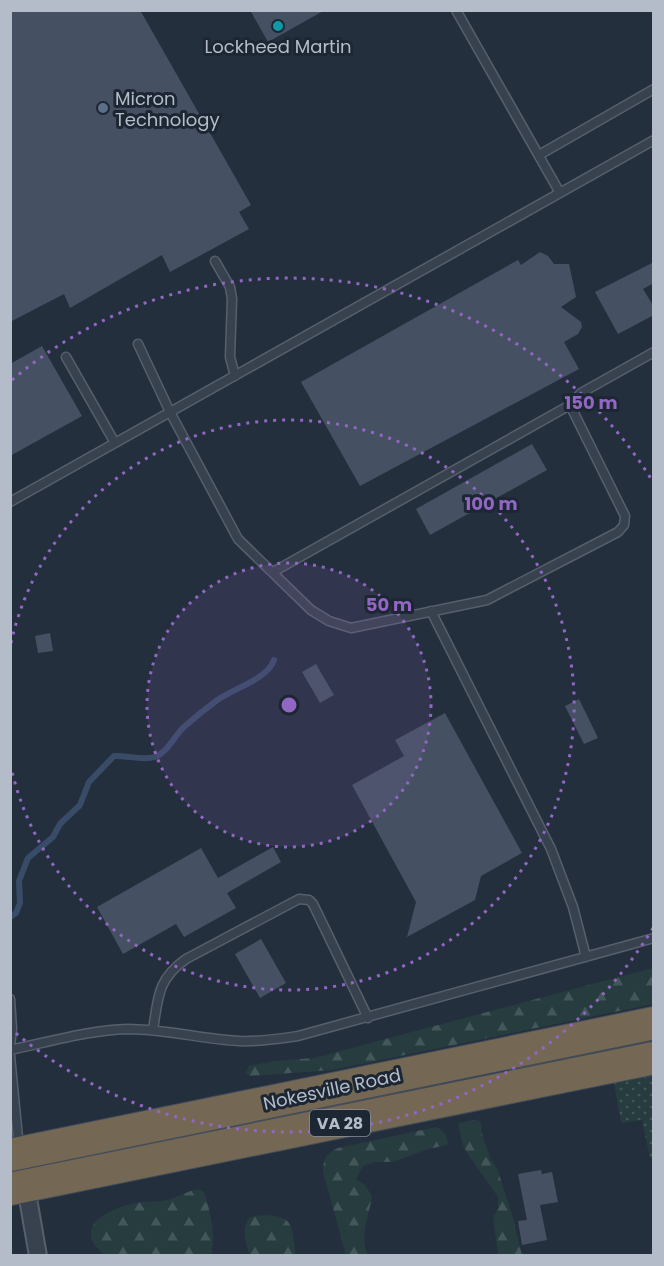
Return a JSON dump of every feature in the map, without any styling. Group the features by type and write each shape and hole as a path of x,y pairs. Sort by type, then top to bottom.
{"highway":[{"name":"Nokesville Road","path":"15,1154 654,1023"},
{"path":"592,1036 599,1069"},
{"name":"Nokesville Road","path":"18,1188 654,1058"}],"street":[{"path":"15,1154 18,1188 38,1256"}],"lane":[{"path":"456,10 561,193"},
{"path":"539,155 654,89"},
{"path":"10,502 654,140"},
{"path":"215,261 230,287 232,299 230,357 235,376"},
{"path":"138,344 170,412 238,539 311,610 343,627 368,626 487,600 618,531 624,525 625,516 570,405"},
{"path":"273,573 570,405 581,393 654,352"},
{"path":"66,357 115,443"},
{"path":"431,611 551,849 573,906 586,957"},
{"path":"153,1030 160,990 170,971 186,959 299,899 305,899 313,904 368,1018"},
{"path":"10,1050 95,1032 127,1029 153,1030 237,1041 267,1041 298,1036 654,938"},
{"path":"10,999 12,1029 10,1046"},
{"path":"10,1056 15,1154"}],"green space":[{"path":"653,968 653,1004 332,1070 250,1076 246,1073 249,1066 274,1061 314,1058"},
{"path":"653,1074 654,1157 650,1158 642,1120 621,1123 614,1082"},
{"path":"476,1120 481,1122 482,1134 498,1171 522,1255 498,1255 493,1217 498,1209 498,1197 467,1153 462,1143 458,1123"},
{"path":"436,1127 445,1134 448,1145 428,1149 393,1162 375,1162 363,1166 356,1179 365,1185 372,1196 364,1240 368,1255 346,1255 323,1172 326,1157 338,1148"},
{"path":"198,1189 204,1192 210,1214 213,1238 212,1255 104,1255 93,1242 91,1229 95,1222 110,1212 137,1203 168,1200"},
{"path":"261,1215 281,1217 290,1224 296,1255 250,1255 245,1240 247,1222 250,1217"}],"building":[{"name":"Micron Technology","path":"10,10 140,10 251,205 239,212 249,229 170,272 162,255 70,308 64,294 10,322"},
{"name":"Lockheed Martin","path":"250,10 325,10 268,42"},
{"path":"540,252 548,256 554,264 569,264 576,297 561,307 581,322 582,327 578,334 564,342 579,369 360,486 301,382 518,260 521,265"},
{"path":"654,262 654,283 643,289 654,307 654,315 618,334 595,292"},
{"path":"42,346 82,416 10,456 10,364"},
{"path":"532,444 547,470 430,535 416,509"},
{"path":"50,633 53,651 38,653 35,636"},
{"path":"316,664 334,695 320,703 302,672"},
{"path":"579,699 598,738 584,744 565,706"},
{"path":"445,713 522,853 481,876 475,900 407,937 416,902 352,785 404,756 395,740"},
{"path":"273,847 281,862 227,893 236,908 184,937 176,924 123,954 97,907 201,848 218,878"},
{"path":"261,939 286,983 260,998 235,954"},
{"path":"541,1170 542,1174 552,1172 558,1202 540,1205 547,1240 522,1245 518,1221 527,1220 518,1174"}],"waterway":[{"path":"10,917 16,913 20,903 19,881 28,858 53,837 60,824 80,805 89,782 114,756 145,758 160,755 180,731 196,717 223,696 264,673 274,660"}],"place":[{"name":"Lockheed Martin","path":"278,26"},
{"name":"Micron Technology","path":"103,108"}]}
